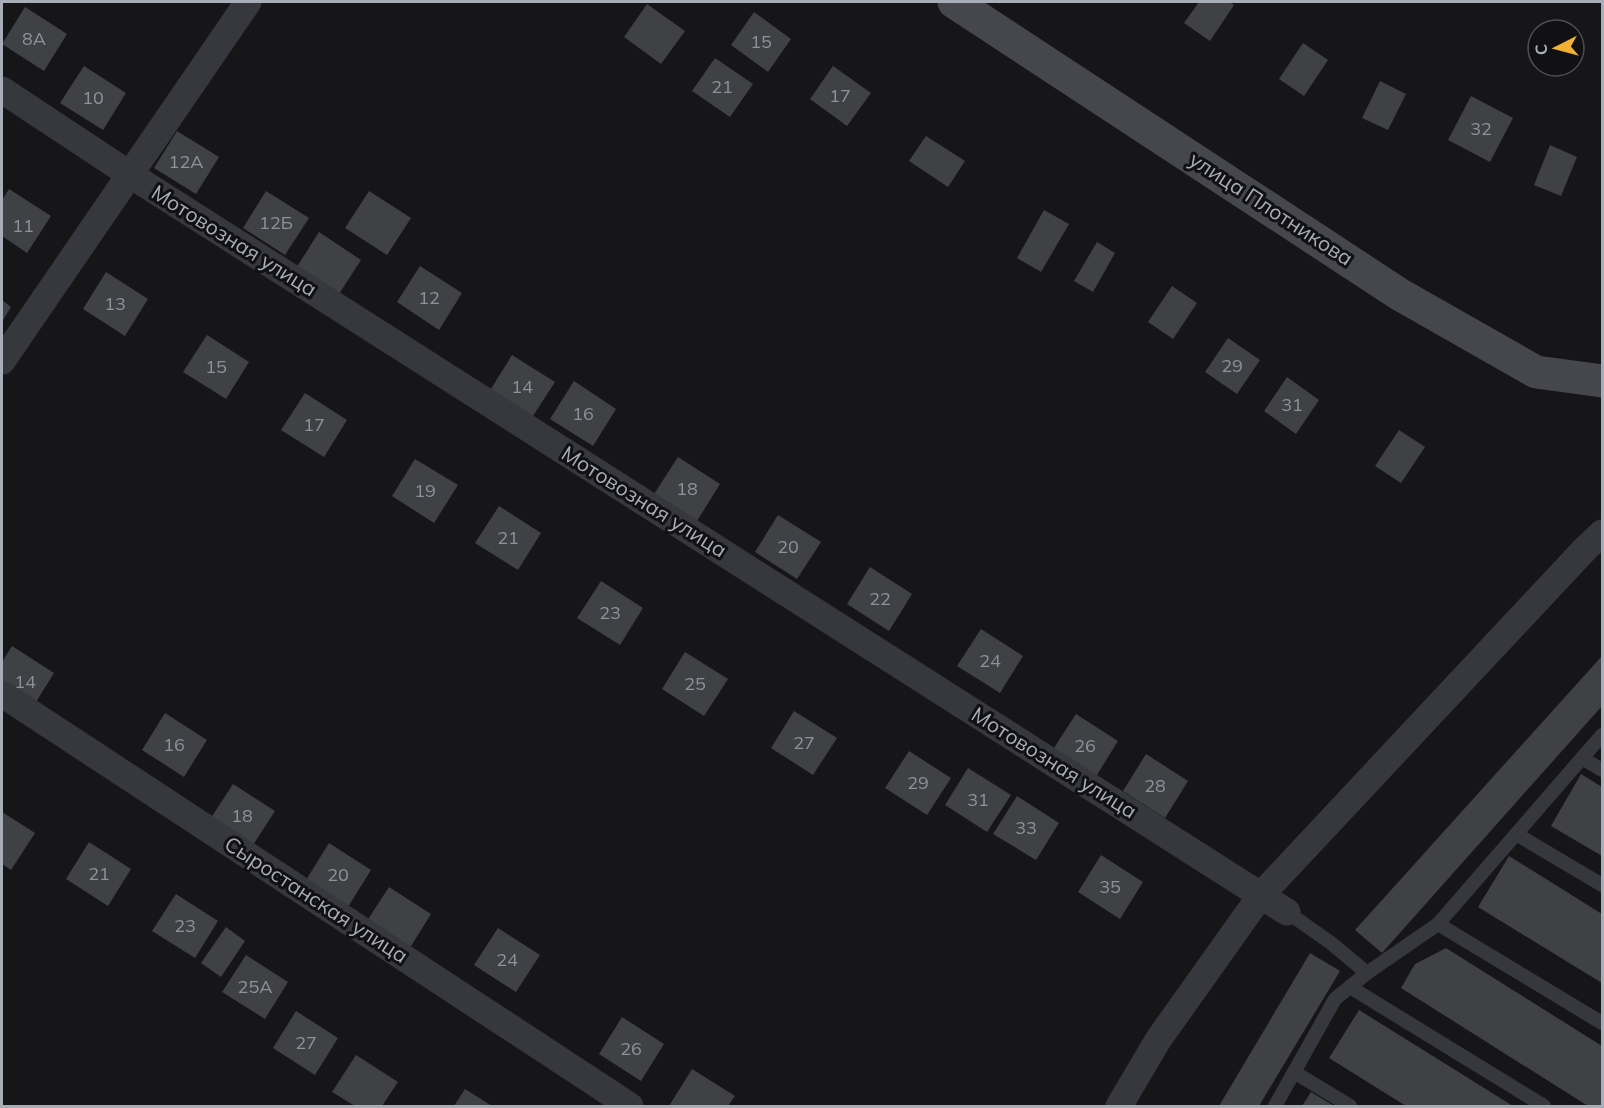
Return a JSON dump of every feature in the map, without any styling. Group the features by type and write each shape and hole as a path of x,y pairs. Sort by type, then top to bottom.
{"street":[{"path":"2,361 248,2"},
{"name":"улица Плотникова","path":"954,2 1399,294 1536,372 1602,381"},
{"name":"Мотовозная улица","path":"2,90 129,174 1287,912"},
{"path":"1119,1107 1158,1040 1261,895 1602,533"},
{"name":"Сыростанская улица","path":"2,694 630,1107"}],"lane":[{"path":"1275,1107 1335,999 1367,973 1438,924 1602,735"},
{"path":"1582,758 1602,770"},
{"path":"1516,834 1602,885"},
{"path":"1287,912 1331,943 1367,973"},
{"path":"1438,924 1602,1023"},
{"path":"1350,987 1544,1107"},
{"path":"1294,1072 1350,1107"}],"building":[{"path":"1199,2 1229,2 1234,5 1210,41 1184,23"},
{"path":"647,4 685,31 661,64 624,37"},
{"path":"25,7 67,34 44,71 2,44"},
{"path":"754,12 791,39 768,72 731,45"},
{"path":"1303,43 1328,60 1304,96 1279,79"},
{"path":"715,58 753,84 730,117 692,91"},
{"path":"84,66 126,93 103,130 60,103"},
{"path":"833,66 871,93 847,126 810,99"},
{"path":"1380,81 1406,94 1388,130 1362,118"},
{"path":"1471,96 1513,118 1490,162 1448,140"},
{"path":"177,131 219,157 196,194 154,168"},
{"path":"926,136 965,161 948,187 909,161"},
{"path":"1550,145 1577,157 1561,196 1534,185"},
{"path":"9,189 51,216 27,253 2,236 2,200"},
{"path":"266,191 309,218 285,255 243,228"},
{"path":"369,191 411,218 387,255 345,228"},
{"path":"1044,210 1069,224 1041,272 1017,258"},
{"path":"319,232 361,260 337,297 295,270"},
{"path":"1097,242 1115,253 1093,292 1074,281"},
{"path":"420,266 462,293 439,330 397,302"},
{"path":"106,272 148,299 125,336 83,309"},
{"path":"1172,286 1197,303 1173,339 1148,322"},
{"path":"2,300 11,307 2,322"},
{"path":"207,335 249,362 226,399 183,372"},
{"path":"1228,338 1260,360 1237,394 1205,372"},
{"path":"512,355 555,382 531,419 489,392"},
{"path":"1287,377 1319,400 1296,434 1264,411"},
{"path":"574,381 616,409 593,446 550,419"},
{"path":"305,393 347,420 324,457 281,430"},
{"path":"1399,430 1425,447 1401,483 1375,466"},
{"path":"678,457 720,484 697,521 654,494"},
{"path":"415,459 458,485 434,523 392,496"},
{"path":"499,506 541,533 518,570 475,543"},
{"path":"778,515 821,542 797,579 755,552"},
{"path":"870,567 912,594 889,631 847,604"},
{"path":"601,581 643,608 620,645 577,618"},
{"path":"981,629 1023,656 1000,693 957,666"},
{"path":"12,646 54,673 31,710 2,692 2,662"},
{"path":"685,652 728,679 704,716 662,689"},
{"path":"1602,656 1602,706 1382,953 1355,930"},
{"path":"794,711 837,738 813,775 771,748"},
{"path":"165,713 207,740 184,777 142,750"},
{"path":"1076,714 1118,741 1095,778 1052,751"},
{"path":"909,751 951,778 927,815 885,788"},
{"path":"1146,754 1188,781 1165,818 1123,791"},
{"path":"968,768 1011,795 987,832 945,805"},
{"path":"1581,774 1602,787 1602,856 1551,826"},
{"path":"233,784 275,811 251,848 209,821"},
{"path":"1017,796 1059,823 1036,860 993,834"},
{"path":"2,812 35,833 11,870 2,864"},
{"path":"89,842 131,869 108,906 66,879"},
{"path":"329,843 371,870 348,907 306,880"},
{"path":"1101,855 1143,882 1120,919 1078,892"},
{"path":"1509,856 1602,914 1602,983 1478,907"},
{"path":"389,887 431,914 408,951 365,924"},
{"path":"176,894 218,921 195,958 152,931"},
{"path":"226,927 245,941 221,977 201,963"},
{"path":"498,928 540,955 516,992 474,965"},
{"path":"1446,948 1602,1046 1602,1106 1588,1106 1401,988 1415,964"},
{"path":"1310,953 1340,971 1259,1106 1219,1106"},
{"path":"246,955 288,982 265,1019 222,992"},
{"path":"1359,1010 1513,1106 1406,1106 1329,1058"},
{"path":"296,1011 338,1038 315,1075 273,1048"},
{"path":"622,1017 664,1044 641,1081 599,1054"},
{"path":"356,1055 398,1082 382,1106 355,1106 332,1092"},
{"path":"692,1069 735,1096 728,1106 669,1106"},
{"path":"465,1089 492,1106 454,1106"},
{"path":"1311,1092 1334,1106 1302,1106"}]}
